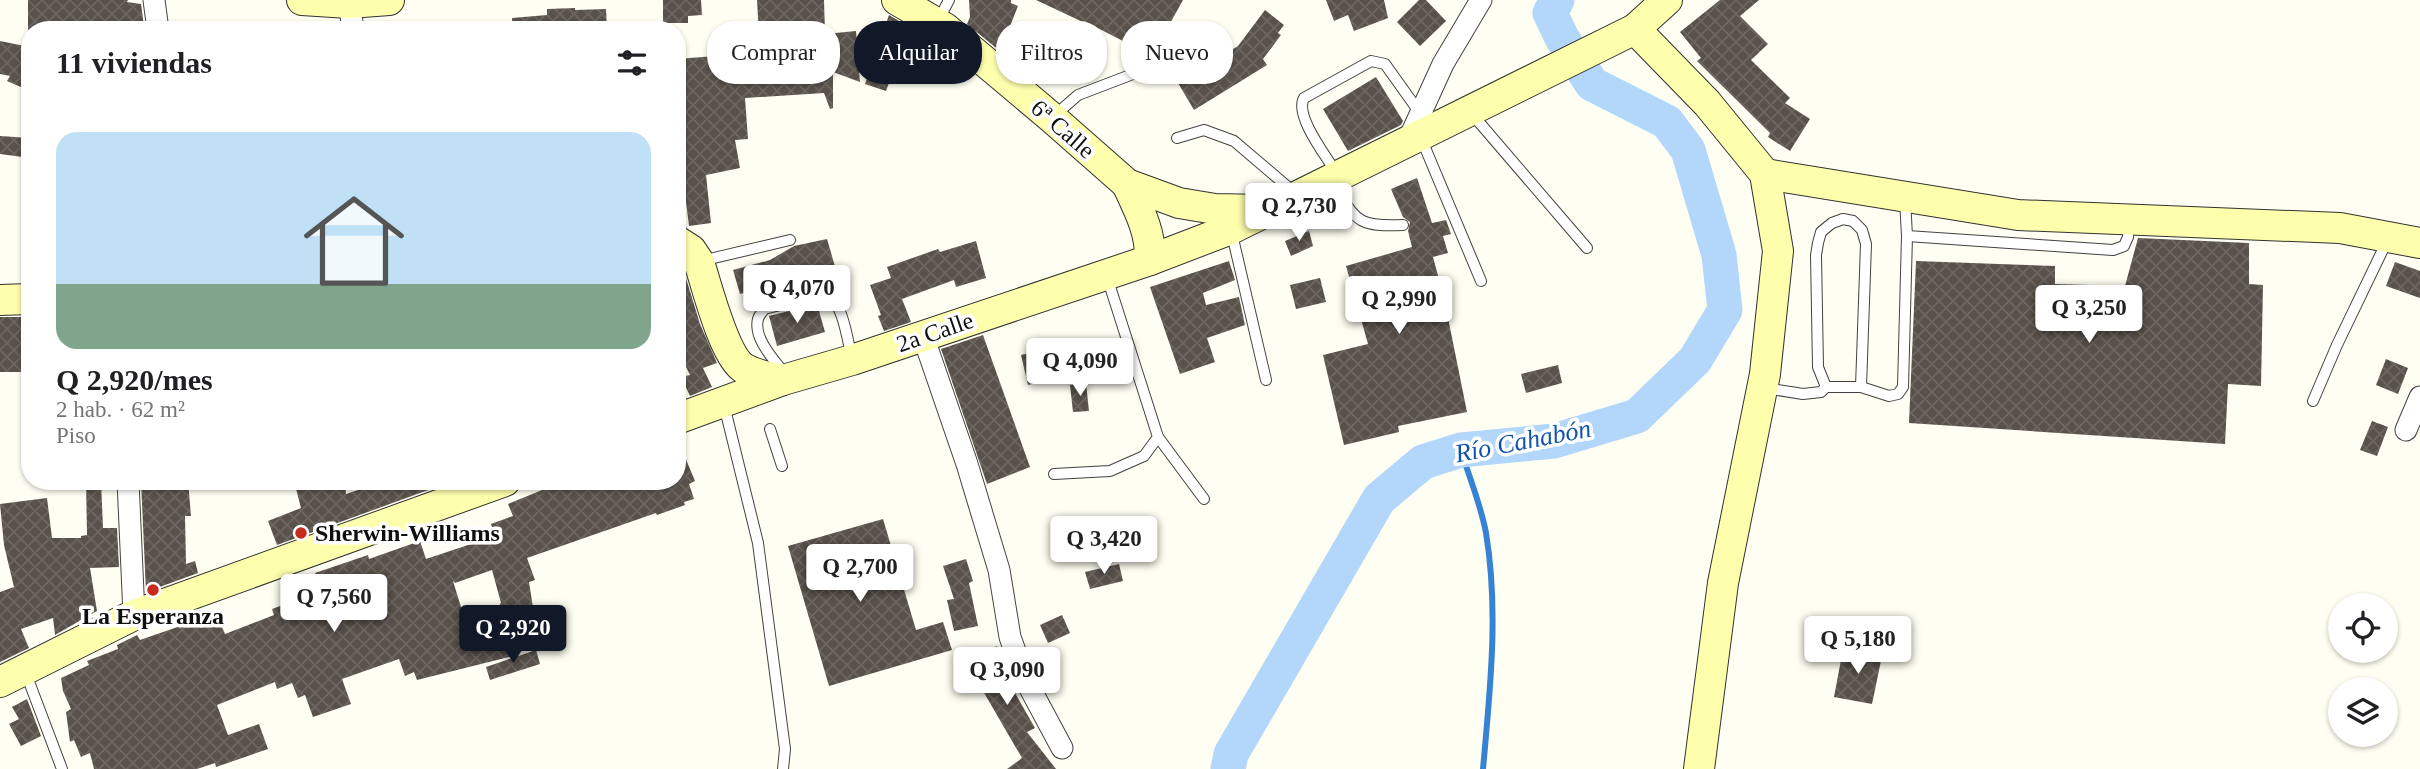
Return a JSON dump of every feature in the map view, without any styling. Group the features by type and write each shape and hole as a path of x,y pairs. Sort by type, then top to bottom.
{"main road":[{"path":"302,0 350,11 389,0"},
{"name":"6ª Calle","path":"897,0 943,12 1052,118 1127,184 1179,203 1215,209 1270,211"},
{"name":"2a Calle","path":"686,416 786,379 852,360 1150,261 1231,229 1334,178 1416,130 1471,111 1624,34 1667,0"},
{"path":"1624,34 1707,103 1765,174 1778,251 1762,387 1723,583 1699,769"},
{"path":"1765,174 2018,215 2340,228 2420,243"},
{"name":"6ª Calle","path":"1127,184 1151,243 1150,261"},
{"path":"686,247 699,262 729,351 741,366 755,373 786,379"},
{"path":"0,300 21,299"},
{"path":"13,677 134,615 480,490"}],"street":[{"path":"154,0 157,21"},
{"path":"1416,130 1443,64 1481,0"},
{"path":"923,336 967,464 999,570 1010,637 1025,679 1062,748"},
{"path":"2406,430 2420,397"},
{"path":"128,490 134,615"}],"lane":[{"path":"1403,225 1376,226 1359,220 1334,178 1301,111 1304,98 1371,61 1385,64 1481,281"},
{"path":"1052,118 1078,95 1121,79"},
{"path":"1471,111 1587,248"},
{"path":"1177,138 1204,130 1234,141 1298,196"},
{"path":"1762,387 1803,394 1821,392 1826,387 1861,387 1889,396 1898,394 1903,387 1907,236 1905,196"},
{"path":"1826,387 1818,368 1815,255 1821,232 1832,223 1843,219 1853,221 1862,230 1866,244 1861,387"},
{"path":"1907,236 2113,250 2123,246 2128,237 2129,219"},
{"path":"1231,229 1266,380"},
{"path":"2314,401 2337,345 2389,237"},
{"path":"699,262 790,240"},
{"path":"1106,275 1158,437 1204,499"},
{"path":"786,379 758,332 758,319 764,309 830,295 841,313 852,360"},
{"path":"724,402 758,543 785,750 783,769"},
{"path":"770,429 782,466"},
{"path":"1054,474 1110,471 1144,456 1158,437"},
{"path":"13,677 62,769"}],"building":[{"path":"28,0 128,0 127,2 141,4 143,21 28,21"},
{"path":"663,0 701,0 702,15 688,16 688,23 663,21"},
{"path":"757,0 824,0 825,21 758,21"},
{"path":"969,0 1011,0 1011,3 1018,6 1012,21 996,21 996,47 982,36 982,21 968,21"},
{"path":"1036,0 1183,0 1171,21 1121,21 1121,40 1107,33 1107,21 1081,21"},
{"path":"1326,0 1384,0 1388,18 1354,31 1348,15 1334,21"},
{"path":"1419,0 1426,0 1446,21 1420,46 1397,22"},
{"path":"1720,0 1759,0 1740,16 1768,44 1751,60 1790,98 1785,103 1810,119 1790,151 1768,137 1770,133 1697,61 1701,58 1680,32"},
{"path":"547,9 606,9 607,21 512,21 512,18 547,15"},
{"path":"1265,10 1284,25 1278,33 1281,35 1263,59 1267,65 1194,110 1179,84 1233,84 1233,49"},
{"path":"889,15 899,21 887,21"},
{"path":"854,31 854,80 840,75 840,33"},
{"path":"0,41 21,45 21,87 7,81 10,76 0,74"},
{"path":"707,57 707,84 833,84 833,108 830,109 824,93 745,98 748,139 735,140 740,168 706,175 711,223 689,226 686,202 686,58"},
{"path":"1376,77 1403,121 1401,125 1348,151 1323,109"},
{"path":"865,84 889,84 886,91"},
{"path":"0,136 21,137 21,157 0,154"},
{"path":"1417,178 1432,223 1446,220 1451,234 1443,236 1448,253 1433,257 1467,412 1398,426 1399,432 1344,445 1323,355 1368,344 1346,266 1412,247 1408,231 1410,222 1403,217 1391,189"},
{"path":"1309,231 1313,246 1291,256 1285,241"},
{"path":"2138,238 2249,243 2249,284 2263,285 2261,386 2228,384 2225,444 1909,423 1916,261 2055,266 2055,284 2125,286"},
{"path":"827,239 836,270 810,281 812,289 764,301 760,289 740,294 733,270 770,260 794,246"},
{"path":"976,241 986,278 956,287 954,280 902,299 911,322 884,331 870,285 891,278 887,267 938,249 940,252"},
{"path":"1229,261 1235,280 1203,293 1206,305 1239,297 1245,325 1207,338 1215,362 1180,374 1150,287"},
{"path":"2395,262 2420,271 2420,298 2386,286"},
{"path":"686,278 700,324 717,363 703,368 712,387 690,396 686,388 686,376 690,375 686,367"},
{"path":"1320,278 1326,302 1296,309 1290,285"},
{"path":"817,304 825,332 777,346 769,316"},
{"path":"0,317 21,317 21,372 0,372"},
{"path":"983,335 1030,467 987,484 941,349"},
{"path":"1063,345 1070,375 1028,385 1021,355"},
{"path":"2386,359 2408,368 2398,394 2376,385"},
{"path":"1558,365 1562,383 1526,393 1521,374"},
{"path":"1086,383 1089,411 1073,412 1070,385"},
{"path":"2372,421 2388,427 2377,456 2360,450"},
{"path":"686,459 695,481 689,484 694,499 684,502 685,505 527,558 535,580 529,582 534,614 522,616 515,625 495,611 501,603 492,570 455,583 453,581 472,643 476,638 507,631 513,656 417,680 414,672 405,676 399,659 342,679 351,704 313,717 305,695 298,698 292,683 277,689 275,682 217,705 228,735 259,724 268,749 216,767 215,763 197,769 94,769 90,753 81,757 74,740 70,742 66,712 71,709 61,678 89,665 87,661 118,649 117,645 137,635 140,640 189,623 186,616 201,611 207,627 220,622 225,634 274,615 272,609 294,601 296,607 324,597 315,573 368,555 369,559 420,541 426,559 495,536 491,524 513,516 508,504 542,490 686,490"},
{"path":"86,490 101,490 103,528 117,528 119,567 90,568 97,611 55,635 53,618 21,629 29,648 0,662 0,592 14,587 4,545 0,504 47,498 52,538 81,538 87,535"},
{"path":"141,490 189,490 191,516 185,516 186,564 195,561 198,573 146,592"},
{"path":"296,490 346,490 346,494 358,490 428,490 277,545 268,521 301,508"},
{"path":"883,519 916,630 943,622 952,650 829,686 788,546"},
{"path":"966,559 973,581 969,583 978,626 954,631 947,600 954,599 943,566"},
{"path":"1119,564 1123,581 1090,589 1085,572"},
{"path":"1062,615 1070,633 1048,643 1040,625"},
{"path":"997,646 1011,677 1007,679 1035,728 1027,732 1056,769 1007,769 1022,758 977,681 972,683 962,663"},
{"path":"1843,649 1882,656 1872,704 1834,697"},
{"path":"536,650 540,664 490,680 486,667"},
{"path":"27,699 41,736 21,746 9,724 19,719 12,707"}],"waterway":[{"name":"Río Cahabón","path":"1228,769 1231,754 1379,499 1423,462 1461,450 1554,441 1637,416 1695,360 1725,310 1719,255 1688,150 1667,122 1592,84 1562,38 1550,13 1557,0"},
{"path":"1461,450 1484,523 1490,562 1492,651 1483,769"}],"place":[{"name":"Sherwin-Williams","path":"301,533"},
{"name":"La Esperanza","path":"153,590"}]}
